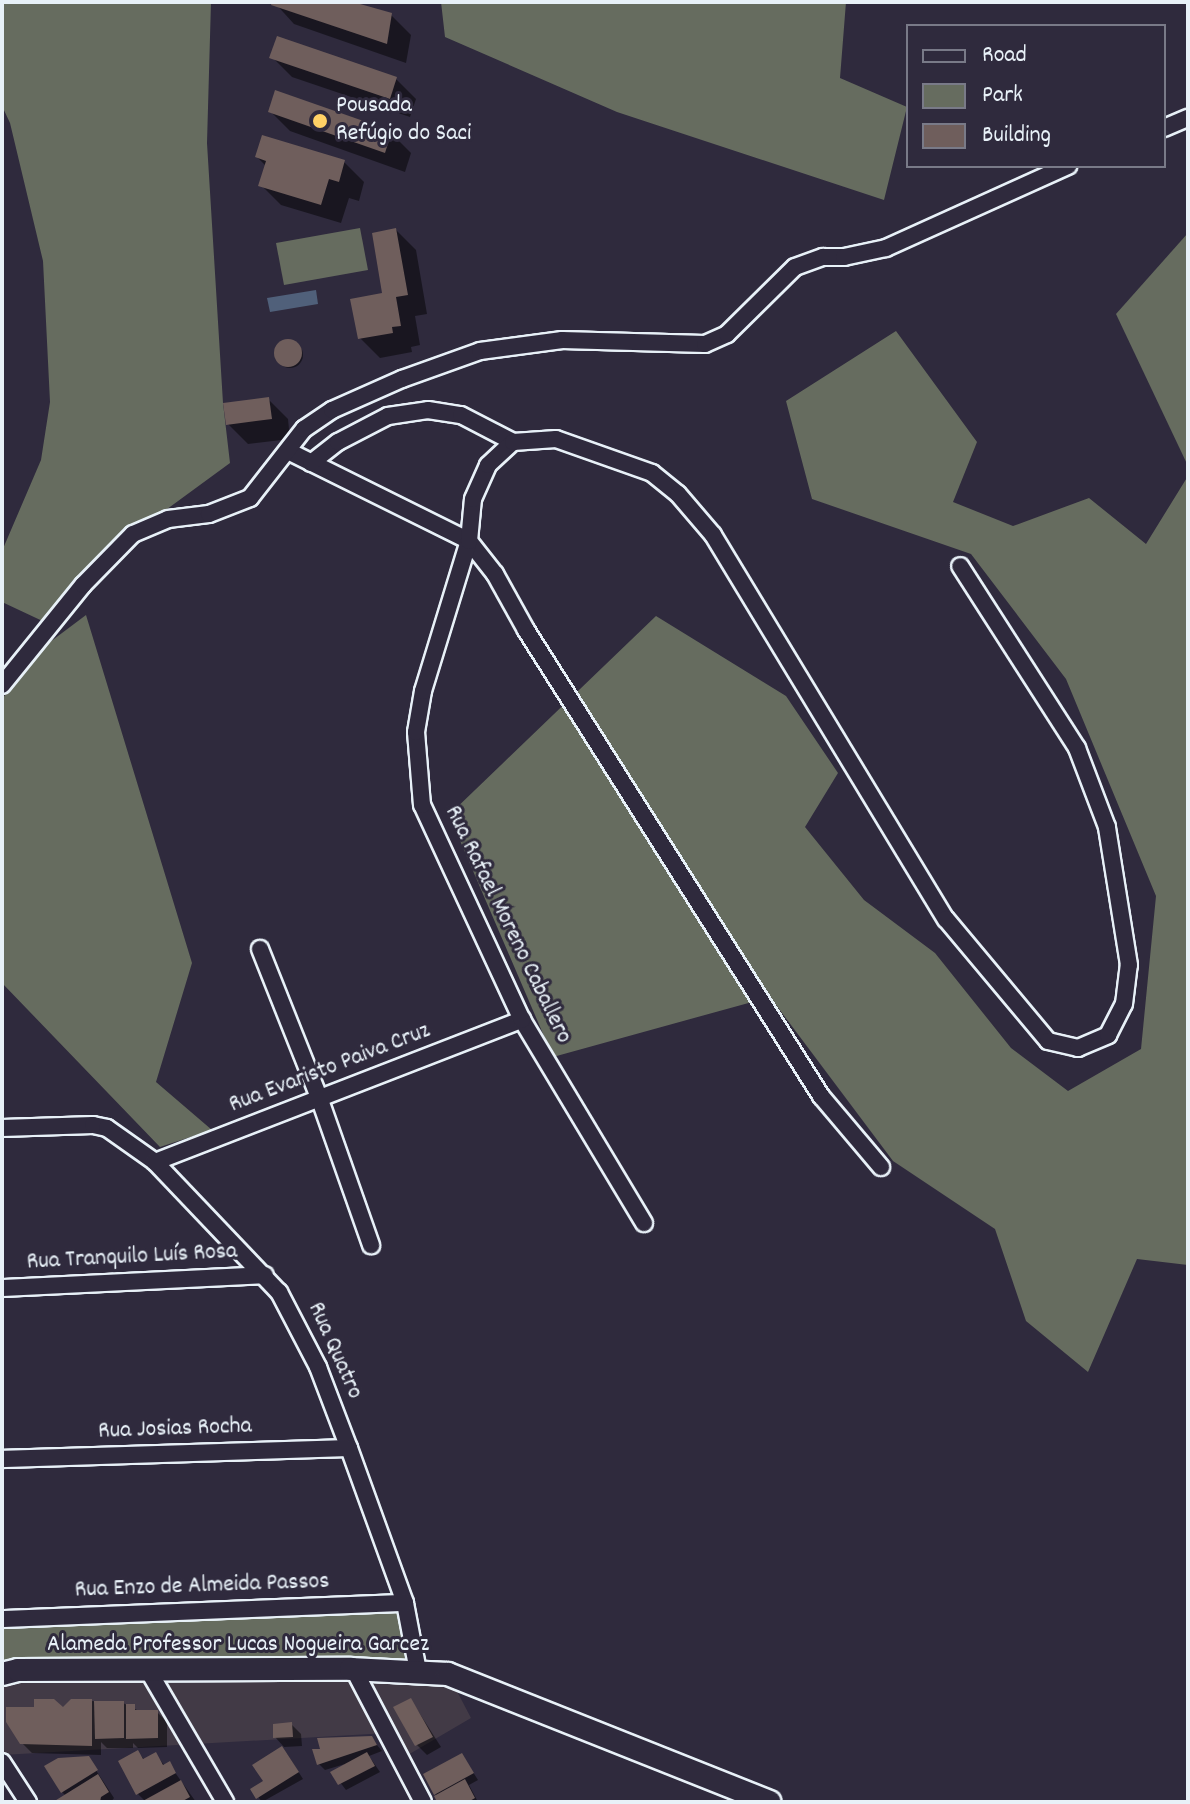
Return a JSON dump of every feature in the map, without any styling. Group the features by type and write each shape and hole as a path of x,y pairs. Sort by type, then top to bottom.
{"main road":[{"name":"Alameda Professor Lucas Nogueira Garcez","path":"7,1670 354,1670 418,1671 460,1677 769,1802"}],"street":[{"path":"1166,127 1188,118"},
{"path":"2,685 83,585 133,534 168,519 209,514 250,498 290,452 304,429 332,410 402,379 480,351 562,340 705,344 727,334 795,267 823,257 844,257 886,248 1064,168"},
{"path":"311,463 338,442 388,416 428,410 461,415 513,442 556,439 616,457 652,473 678,494 713,535 946,919 1048,1041 1078,1048 1108,1035 1124,1004 1129,965 1107,827 1077,748 960,566"},
{"name":"Rua Rafael Moreno Caballero","path":"513,442 488,465 473,499 469,541 423,691 416,732 422,805 522,1020 644,1223"},
{"path":"290,452 469,541 495,574 526,630 821,1096 881,1167"},
{"path":"260,949 320,1100 371,1245"},
{"name":"Rua Evaristo Paiva Cruz","path":"155,1162 522,1020"},
{"name":"Rua Quatro","path":"2,1128 93,1125 116,1133 155,1162 265,1275 291,1310 349,1448 405,1603 418,1671"},
{"name":"Rua Tranquilo Luís Rosa","path":"2,1288 265,1275"},
{"name":"Rua Josias Rocha","path":"2,1459 349,1448"},
{"name":"Rua Enzo de Almeida Passos","path":"2,1619 405,1603"},
{"path":"148,1670 225,1802"},
{"path":"354,1670 423,1802"},
{"path":"2,1762 28,1802"}],"shaded area":[{"path":"448,1674 471,1718 401,1759 388,1733 2,1755 2,1675"}],"green space":[{"path":"2,2 211,2 207,143 223,403 230,463 133,534 51,625 2,602 2,551 41,460 50,402 43,261 10,123 2,106"},
{"path":"441,2 846,2 840,78 906,107 884,200 617,112 445,37"},
{"path":"360,228 368,270 284,285 276,243"},
{"path":"1188,233 1188,466 1116,314"},
{"path":"896,331 977,442 953,502 1013,526 1089,498 1146,544 1188,476 1188,1265 1137,1259 1088,1372 1026,1321 995,1229 893,1161 770,997 553,1057 449,815 656,616 786,696 838,773 805,827 864,900 935,953 1011,1048 1068,1091 1141,1049 1156,896 1066,679 971,554 812,499 786,401"},
{"path":"86,615 192,963 156,1082 212,1130 160,1147 2,983 2,699 42,648"},
{"path":"402,1610 415,1667 2,1666 2,1621"}],"water":[{"path":"316,290 318,304 270,312 267,298"}],"building":[{"path":"272,2 353,2 392,13 387,44 271,5"},
{"path":"277,36 397,77 390,99 269,58"},
{"path":"275,90 392,131 385,153 268,112"},
{"path":"262,135 345,160 339,182 329,179 321,205 258,186 266,161 255,157"},
{"path":"396,228 408,295 396,297 401,326 392,327 393,333 358,339 350,299 382,293 372,233"},
{"path":"288,339 298,343 302,353 298,363 288,367 278,363 274,353 278,343"},
{"path":"269,397 272,419 226,425 223,403"},
{"path":"411,1698 433,1737 415,1746 393,1707"},
{"path":"34,1699 54,1699 63,1707 71,1699 92,1699 92,1746 20,1744 6,1722 6,1707 34,1707"},
{"path":"94,1701 124,1701 124,1738 95,1739"},
{"path":"126,1704 135,1704 135,1710 158,1710 158,1738 126,1739"},
{"path":"292,1722 293,1737 273,1738 273,1724"},
{"path":"372,1736 377,1745 317,1765 312,1749 320,1749 317,1738"},
{"path":"282,1746 299,1772 256,1799 250,1789 263,1781 252,1765"},
{"path":"138,1750 143,1759 156,1752 163,1765 170,1761 176,1773 136,1795 118,1761"},
{"path":"367,1752 375,1766 338,1785 330,1772"},
{"path":"462,1753 474,1773 434,1795 423,1774"},
{"path":"89,1756 98,1770 61,1793 44,1766 58,1758"},
{"path":"98,1774 109,1792 101,1797 100,1802 53,1802"},
{"path":"465,1779 475,1798 468,1802 437,1802 434,1796"},
{"path":"181,1780 190,1797 181,1802 141,1802"}],"place":[{"name":"Pousada Refúgio do Saci","path":"320,121"}]}
